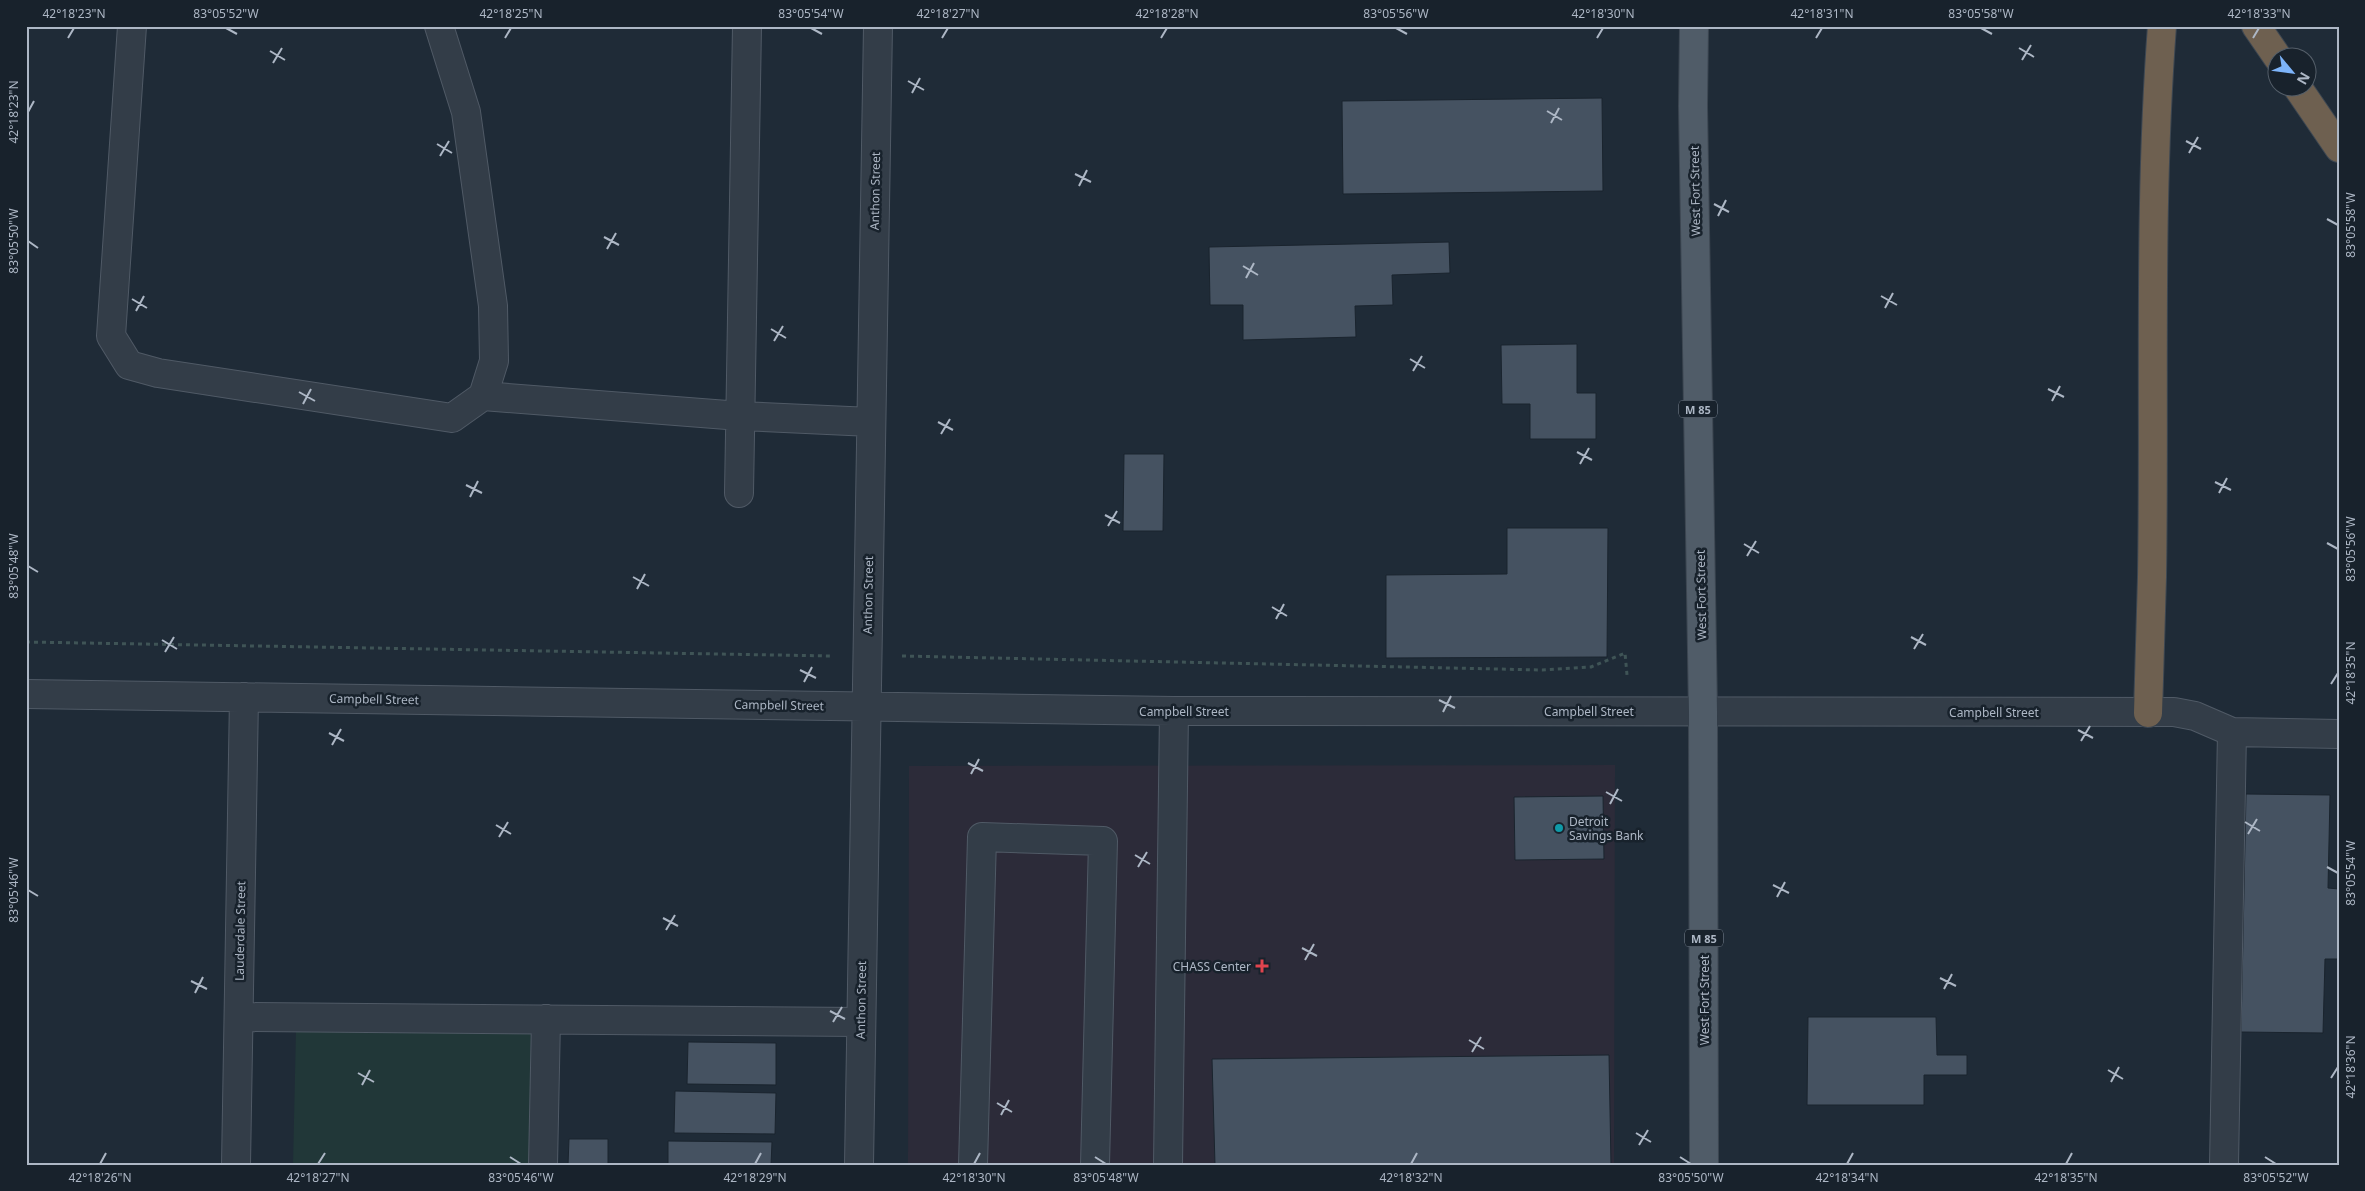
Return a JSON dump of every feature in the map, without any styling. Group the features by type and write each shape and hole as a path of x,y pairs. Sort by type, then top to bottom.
{"highway":[{"path":"2148,713 2152,576 2152,330 2156,152 2162,26"},
{"path":"2259,31 2271,48"},
{"path":"2305,98 2339,148"}],"main road":[{"name":"West Fort Street","path":"1694,26 1703,712 1704,1165"}],"street":[{"path":"132,26 111,336 129,365 158,373 452,418 483,396 494,361 492,306 466,112 439,26"},
{"path":"739,493 748,26"},
{"name":"Anthon Street","path":"858,1165 878,26"},
{"path":"483,396 740,416 871,422"},
{"name":"Campbell Street","path":"26,694 1174,711 2174,712 2195,716 2232,732 2339,734"},
{"name":"Lauderdale Street","path":"236,1165 244,697"},
{"path":"1168,1165 1174,711"},
{"path":"2224,1165 2232,732"},
{"path":"973,1165 982,837 1103,841 1094,1165"},
{"path":"238,1017 861,1022"},
{"path":"543,1165 546,1019"}],"path":[{"path":"26,642 867,656 1542,670 1591,667 1625,653"}],"shaded area":[{"name":"CHASS Center","path":"1615,765 1614,1165 908,1165 909,766"}],"green space":[{"path":"296,1030 531,1033 529,1165 293,1165"}],"building":[{"path":"1602,98 1603,191 1343,194 1342,101"},
{"path":"1449,242 1450,273 1392,275 1393,305 1355,306 1356,337 1243,340 1243,305 1210,305 1209,247"},
{"path":"1577,344 1577,393 1596,393 1596,439 1530,439 1530,404 1502,404 1501,345"},
{"path":"1124,454 1164,454 1163,531 1123,531"},
{"path":"1507,528 1608,528 1607,657 1386,658 1386,575 1507,574"},
{"path":"2246,794 2330,795 2328,888 2339,889 2339,959 2325,959 2323,1033 2241,1032"},
{"name":"Detroit Savings Bank","path":"1603,796 1604,859 1515,860 1514,797"},
{"path":"1808,1017 1936,1017 1937,1055 1967,1055 1967,1075 1924,1075 1924,1105 1807,1105"},
{"path":"688,1042 776,1043 776,1085 687,1084"},
{"path":"1609,1055 1611,1165 1215,1165 1212,1059"},
{"path":"675,1091 776,1093 775,1134 674,1133"},
{"path":"569,1139 608,1139 608,1165 568,1165"},
{"path":"668,1141 772,1142 771,1165 668,1165"}],"place":[{"name":"Detroit Savings Bank","path":"1559,828"},
{"name":"CHASS Center","path":"1262,966"}]}
